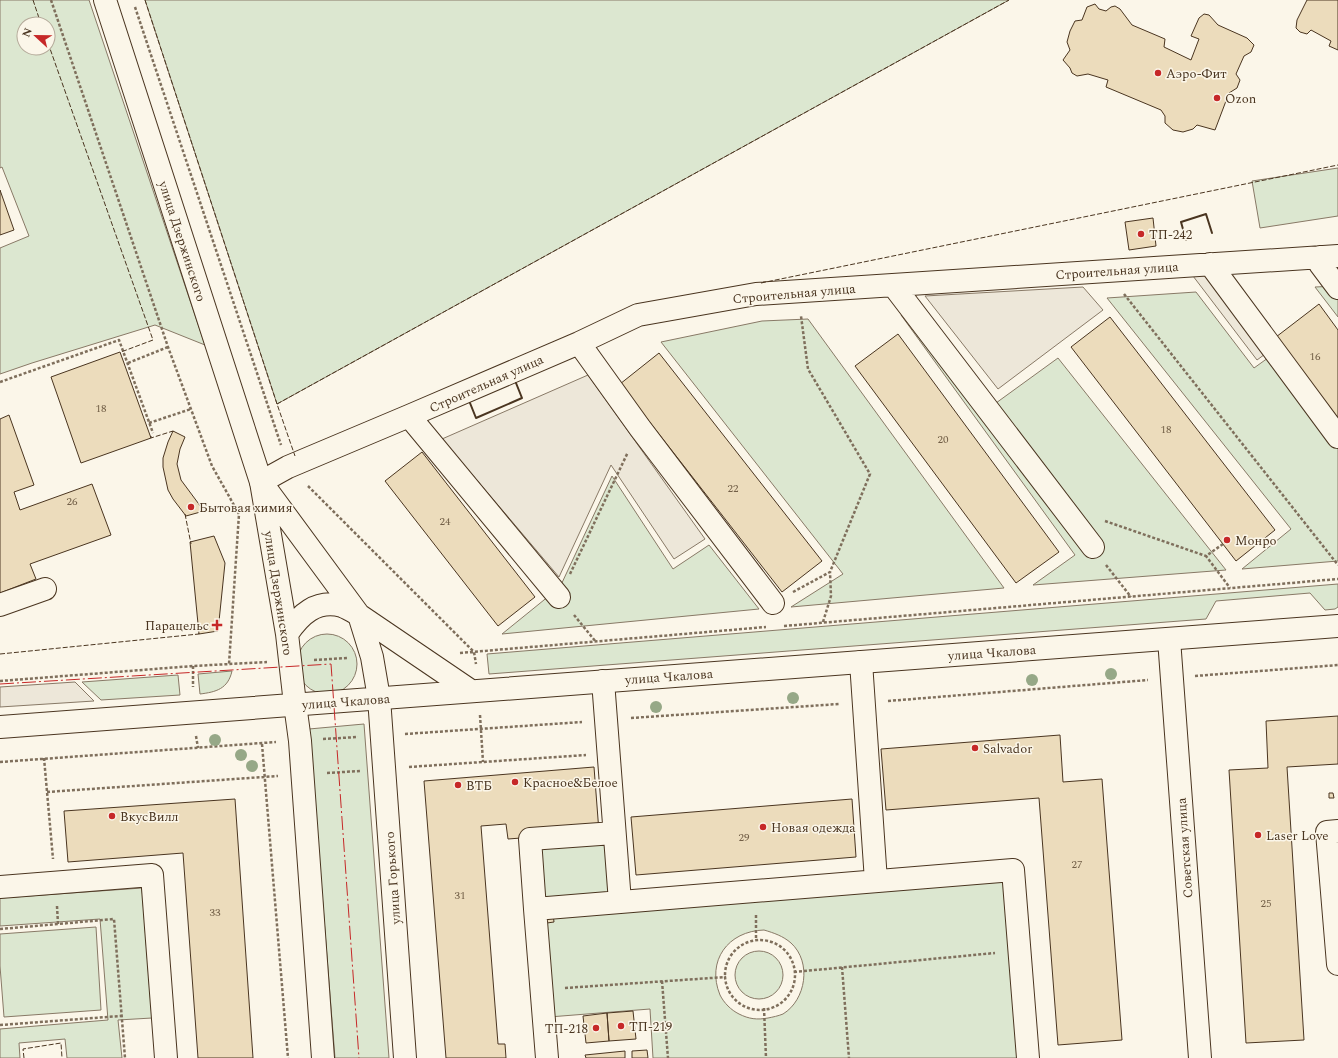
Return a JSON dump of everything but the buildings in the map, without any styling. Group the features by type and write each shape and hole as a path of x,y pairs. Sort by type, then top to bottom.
{"main road":[{"name":"улица Дзержинского","path":"105,0 261,482 287,634 295,704"},
{"name":"Строительная улица","path":"261,482 288,467 579,343 638,315 756,294 1329,257"},
{"path":"1329,257 1320,264 1338,288"},
{"path":"1210,264 1338,437"},
{"path":"893,285 1093,547"},
{"path":"579,343 640,428 773,603"},
{"path":"409,416 559,597"},
{"name":"улица Дзержинского","path":"261,482 359,615 372,657 379,698"},
{"path":"0,605 45,589"},
{"path":"287,634 297,620 313,608 333,605 343,607 359,615"},
{"name":"улица Дзержинского","path":"359,615 471,691"},
{"name":"улица Чкалова","path":"0,727 1338,626"},
{"name":"Советская улица","path":"1169,639 1200,1058"},
{"path":"861,662 876,881"},
{"path":"603,681 620,902"},
{"name":"улица Горького","path":"379,698 405,1058"},
{"path":"295,704 300,741 323,1058"},
{"path":"1338,831 1327,832 1338,964"},
{"path":"547,1058 530,839 614,833"},
{"path":"535,908 1013,870 1028,1058"},
{"path":"0,887 152,875 166,1058"}],"path":[{"path":"0,681 229,664 239,514 212,466 168,348 51,0"},
{"path":"133,0 288,467 474,652 773,627"},
{"path":"1121,291 1338,565"},
{"path":"801,315 808,369 870,474 830,572 831,596 823,622"},
{"path":"0,382 119,340 152,433"},
{"path":"128,362 168,348"},
{"path":"149,423 191,409"},
{"path":"596,642 559,597 640,428"},
{"path":"1104,520 1206,556 1230,588"},
{"path":"1206,556 1223,544"},
{"path":"1093,547 1130,597"},
{"path":"773,603 830,572"},
{"path":"780,626 1338,579"},
{"path":"0,762 381,735"},
{"path":"262,743 288,1058"},
{"path":"44,758 58,924"},
{"path":"0,929 114,919 125,1058"},
{"path":"755,940 775,943 784,950 790,957 794,972 793,986 789,994 777,1005 758,1010 748,1008 738,1002 730,993 726,985 726,977 729,958 737,948 743,944 755,940"},
{"path":"794,972 1019,951"},
{"path":"842,967 849,1058"},
{"path":"541,990 726,977"},
{"path":"662,981 668,1058"},
{"path":"764,1008 766,1058"},
{"path":"0,1025 122,1016"}],"green space":[{"path":"0,0 89,0 205,345 155,325 0,374 0,248 29,236 2,167 0,168"},
{"path":"145,0 1009,0 277,404"},
{"path":"1338,168 1338,216 1260,228 1252,181"},
{"path":"1338,286 1338,317 1315,287"},
{"path":"1196,292 1254,368 1279,350 1338,427 1338,561 1242,569 1291,529 1107,298"},
{"path":"926,314 996,403 1058,358 1226,570 1033,585 1075,555 901,315"},
{"path":"808,319 1004,588 791,607 843,574 661,342 762,321"},
{"path":"612,476 673,569 709,545 759,609 502,634 560,587"},
{"path":"1338,584 1338,607 1335,609 1325,610 1310,593 1216,601 1206,619 489,674 487,654"},
{"path":"327,634 343,639 348,643 352,648 357,664 352,680 348,685 343,689 327,694 311,689 306,685 302,680 297,664 302,648 306,643 311,639"},
{"path":"232,671 228,682 224,686 216,691 200,694 198,674"},
{"path":"178,675 180,695 101,700 82,682"},
{"path":"364,724 389,1058 335,1058 309,729"},
{"path":"607,841 613,912 1004,881 1018,1058 653,1058 650,1009 549,1017 535,846","holes":["764,930 785,938 798,951 802,960 804,980 797,1000 791,1008 783,1014 764,1019 757,1019 743,1016 724,1001 720,995 716,982 716,971 718,960 723,950 731,942 740,936 751,932"]},
{"path":"142,888 152,1018 118,1020 122,1058 67,1058 65,1039 19,1043 20,1058 0,1058 0,1029 108,1020 100,919 0,926 0,898"},
{"path":"96,927 101,1010 4,1017 0,966 0,934"},
{"path":"754,951 764,951 773,955 779,961 783,970 783,980 779,989 773,995 764,999 754,999 745,995 739,989 735,980 735,970 739,961 745,955"}],"shaded area":[{"path":"1224,275 1276,346 1257,360 1193,276"},
{"path":"1083,287 1103,310 998,389 925,296"},
{"path":"588,375 705,539 674,559 611,465 559,577 442,439"},
{"path":"75,682 94,701 0,707 0,687"}],"fence":[{"path":"33,0 38,16"},
{"path":"145,0 295,456"},
{"path":"277,404 1009,0"},
{"path":"53,56 153,340 121,352"},
{"path":"761,283 1338,165"},
{"path":"151,436 151,438 173,432"},
{"path":"185,514 191,544"},
{"path":"0,654 199,634 198,631"},
{"path":"24,1058 23,1049 61,1043 62,1058"}],"wall":[{"path":"1186,240 1181,222 1206,214 1212,233"},
{"path":"470,403 476,418 522,398 516,383"}],"power":[{"path":"0,684 331,664 359,1058"}],"place":[{"name":"Аэро-Фит","path":"1158,73"},
{"name":"Ozon","path":"1217,98"},
{"name":"ТП-242","path":"1141,234"},
{"name":"Бытовая химия","path":"191,507"},
{"name":"Монро","path":"1227,540"},
{"name":"Парацельс","path":"217,625"},
{"name":"Salvador","path":"975,748"},
{"name":"Красное&Белое","path":"515,782"},
{"name":"ВТБ","path":"458,785"},
{"name":"ВкусВилл","path":"112,816"},
{"name":"Новая одежда","path":"763,827"},
{"name":"Laser Love","path":"1258,835"},
{"name":"ТП-219","path":"621,1026"},
{"name":"ТП-218","path":"596,1028"}]}
